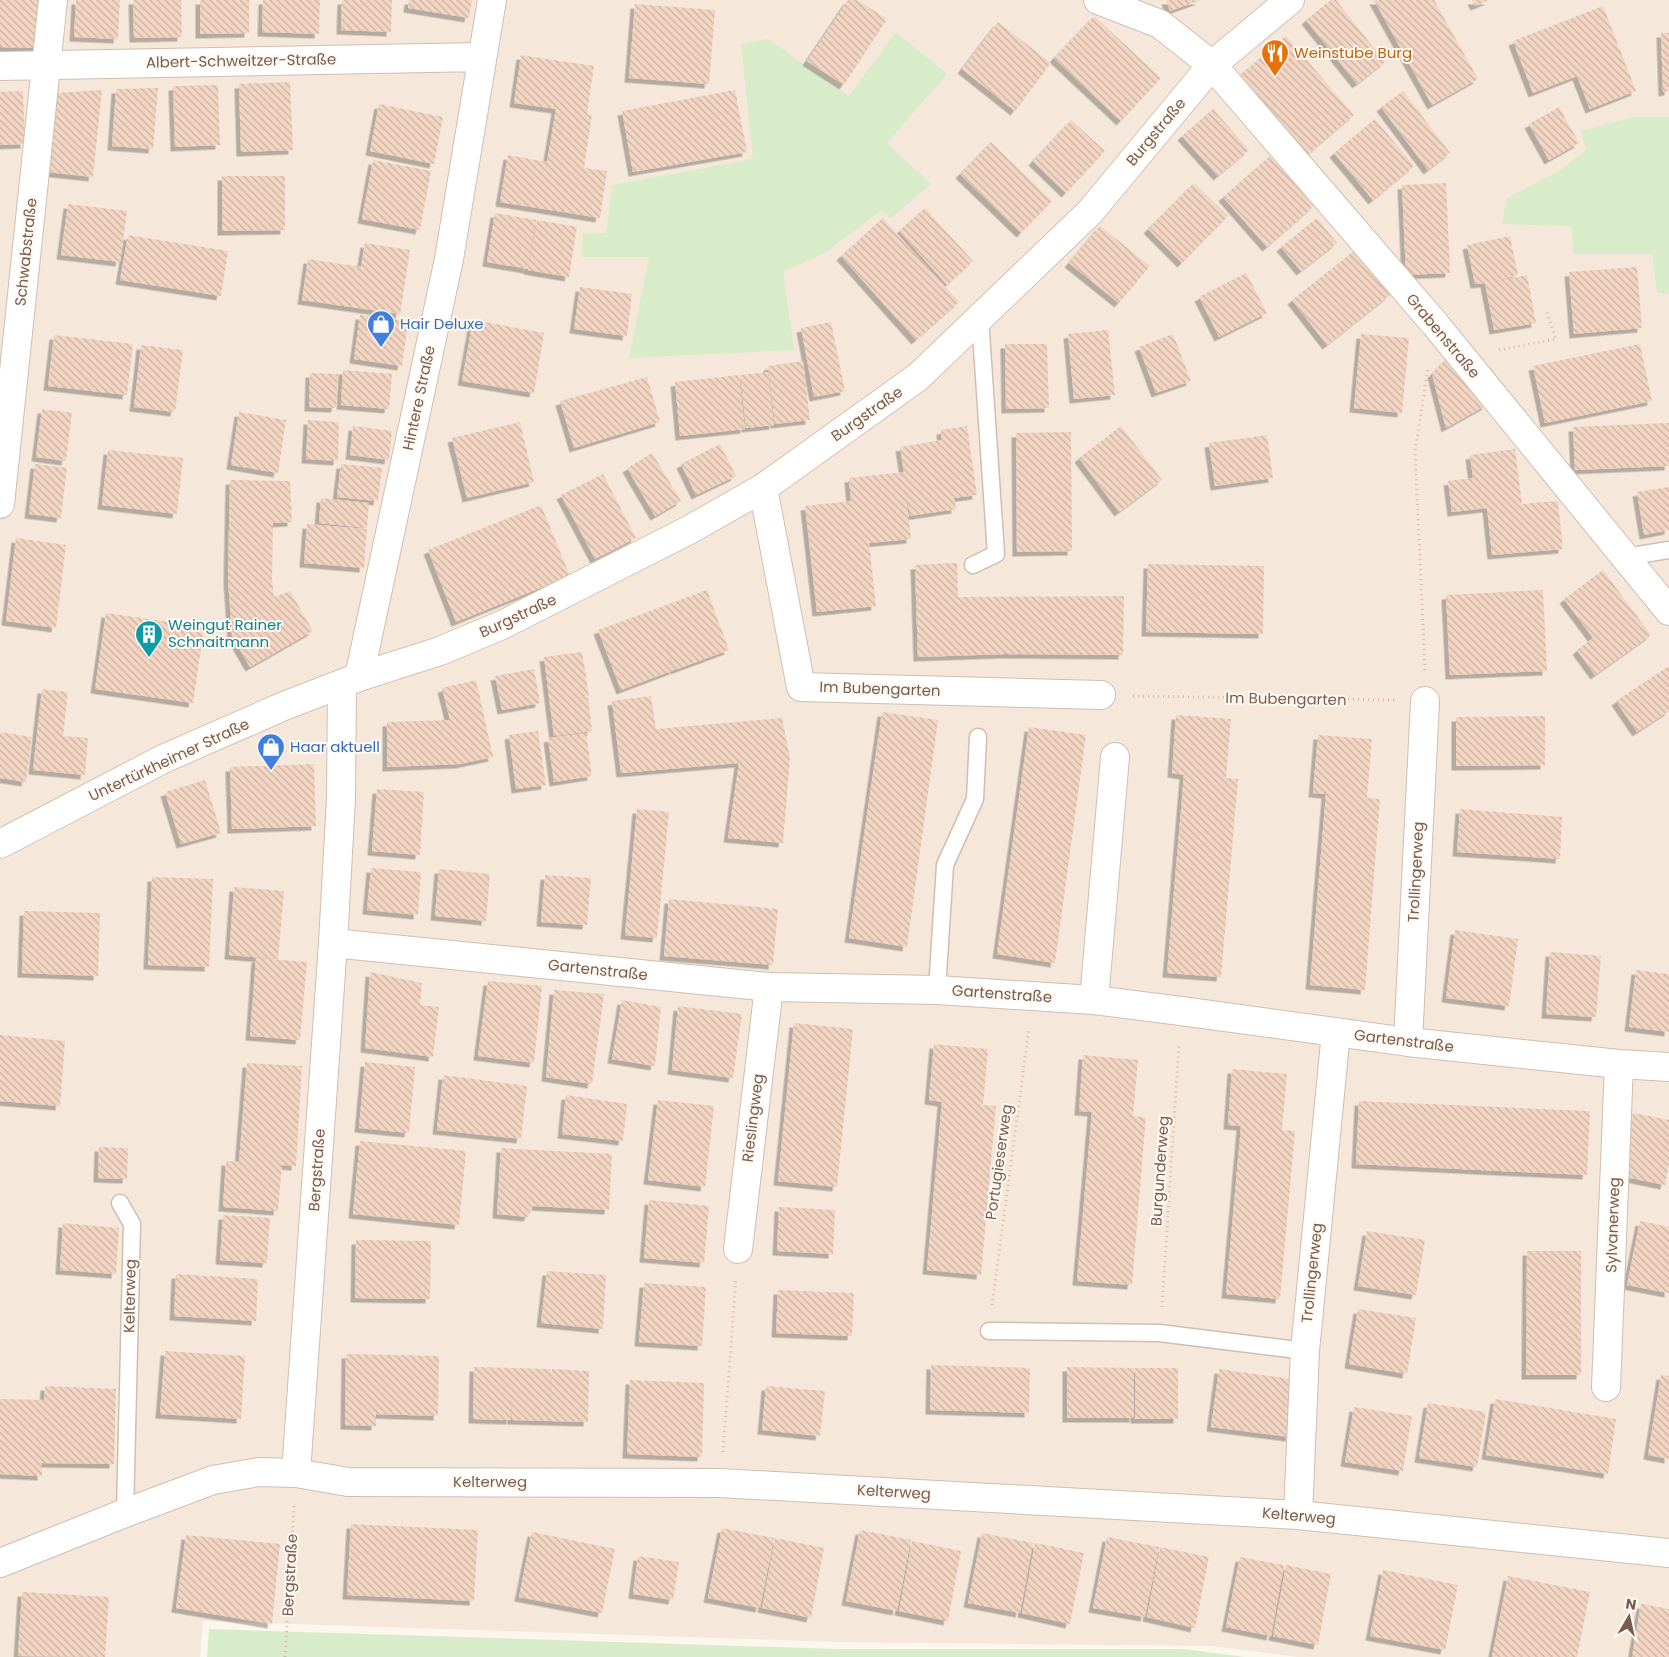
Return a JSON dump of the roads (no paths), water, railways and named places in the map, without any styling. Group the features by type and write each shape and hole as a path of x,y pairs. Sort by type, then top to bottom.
{"street":[{"name":"Schwabstraße","path":"0,504 53,0"},
{"name":"Hintere Straße","path":"351,680 449,259 492,0"},
{"name":"Grabenstraße","path":"1098,0 1160,24 1212,66 1435,324 1669,611"},
{"name":"Burgstraße","path":"351,680 440,651 502,625 689,530 763,488 918,377 1090,212 1212,66 1290,0"},
{"name":"Albert-Schweitzer-Straße","path":"0,66 482,57"},
{"name":"Im Bubengarten","path":"763,488 801,686 1114,696"},
{"name":"Untertürkheimer Straße","path":"0,844 163,759 284,706 351,680"},
{"name":"Bergstraße","path":"296,1473 333,943 341,798 351,680"},
{"name":"Trollingerweg","path":"1408,1042 1425,701"},
{"path":"1094,1000 1115,757"},
{"name":"Gartenstraße","path":"333,943 769,987 937,990 1094,1000 1408,1042 1619,1064 1669,1067"},
{"name":"Rieslingweg","path":"738,1249 769,987"},
{"name":"Trollingerweg","path":"1298,1515 1304,1351 1336,1032"},
{"name":"Sylvanerweg","path":"1606,1387 1619,1064"},
{"name":"Kelterweg","path":"0,1564 125,1513 213,1480 259,1472 296,1473 348,1482 720,1483 1298,1515 1669,1553"}],"lane":[{"path":"973,565 996,554 980,318"},
{"path":"1626,557 1669,550"},
{"path":"937,990 945,865 975,799 978,737"},
{"name":"Kelterweg","path":"120,1203 132,1224 125,1513"},
{"path":"989,1331 1159,1332 1304,1351"}],"place":[{"name":"Weinstube Burg","path":"1275,77"},
{"name":"Hair Deluxe","path":"381,348"},
{"name":"Weingut Rainer Schnaitmann","path":"149,658"},
{"name":"Haar aktuell","path":"271,771"}]}
